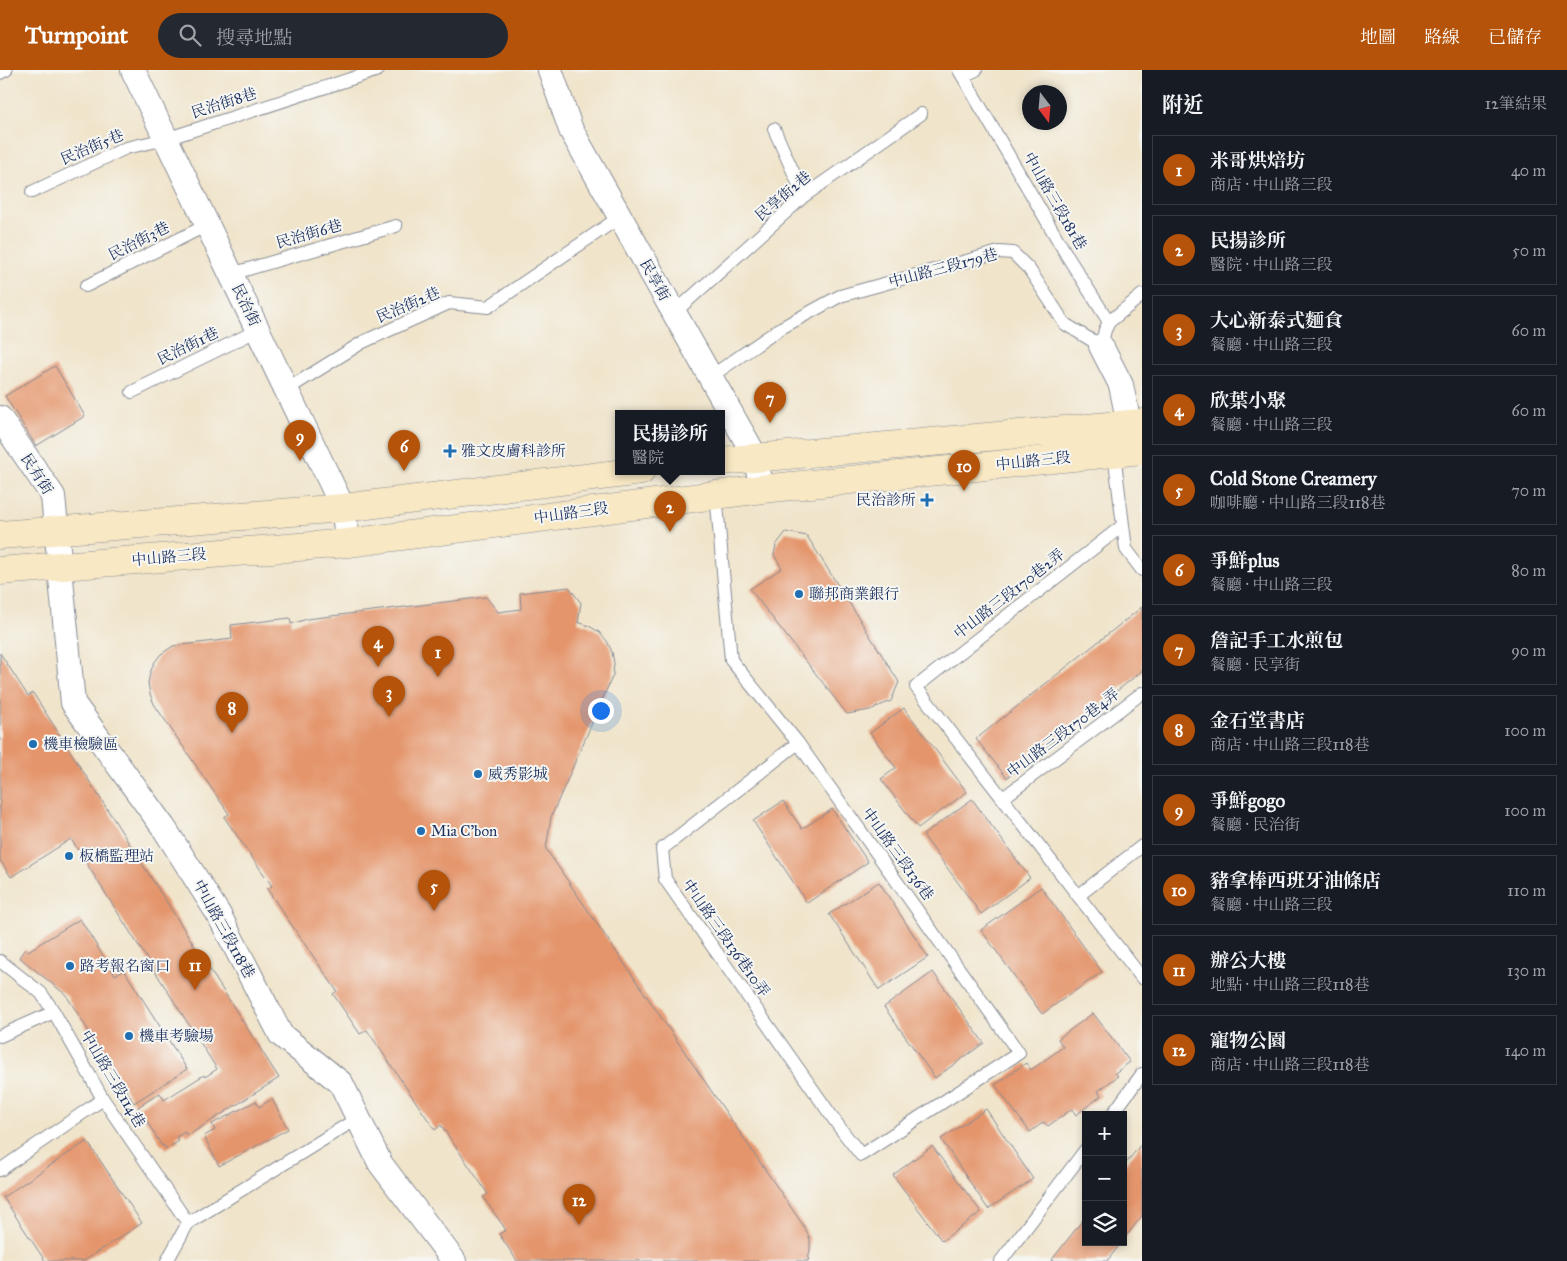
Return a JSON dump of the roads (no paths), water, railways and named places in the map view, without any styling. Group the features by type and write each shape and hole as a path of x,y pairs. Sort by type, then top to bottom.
{"main road":[{"name":"中山路三段","path":"725,460 755,456 1136,424"},
{"name":"中山路三段","path":"0,571 348,543 716,494 1142,450"},
{"path":"0,535 343,508 615,474"}],"street":[{"name":"民治街","path":"133,70 343,508 348,543"},
{"name":"民享街","path":"550,70 571,130 755,456 762,489"},
{"path":"1101,346 1121,385 1136,424 1114,453"},
{"name":"民有街","path":"0,418 53,496 60,566"},
{"name":"中山路三段118巷","path":"60,566 73,703 164,828 219,915 281,1035 341,1083 380,1163 454,1261"}],"lane":[{"path":"0,73 6,70"},
{"name":"民治街8巷","path":"166,139 378,70"},
{"path":"961,73 976,70"},
{"name":"中山路三段181巷","path":"961,73 1109,322"},
{"name":"民享街2巷","path":"674,313 804,196 921,114"},
{"path":"774,129 804,196"},
{"name":"民治街5巷","path":"32,192 126,148 166,139"},
{"name":"民治街2巷","path":"286,390 363,342 449,303 488,307 620,217"},
{"name":"民治街3巷","path":"86,286 207,226"},
{"name":"民治街6巷","path":"231,274 396,226"},
{"name":"中山路三段179巷","path":"710,377 781,328 840,296 999,252 1013,253 1029,269 1065,324 1101,346"},
{"path":"1101,346 1104,330 1109,322 1142,295"},
{"name":"民治街1巷","path":"132,392 258,330"},
{"path":"1114,453 1126,549 1142,570"},
{"name":"中山路三段136巷","path":"716,494 731,660 798,743 1019,1052 861,1155"},
{"name":"中山路三段170巷2弄","path":"1003,798 916,687 1122,526"},
{"name":"中山路三段170巷4弄","path":"1003,798 1142,693"},
{"name":"中山路三段136巷10弄","path":"798,743 662,849 665,878 840,1128 861,1155"},
{"path":"1003,798 1142,978"},
{"path":"1078,896 1142,846"},
{"name":"中山路三段114巷","path":"0,961 41,993 54,1012 103,1099 188,1223"},
{"path":"0,1036 54,1012"},
{"path":"1115,1111 1142,1074"},
{"path":"0,1170 103,1099"},
{"path":"167,1261 188,1223 358,1118"},
{"path":"1001,1261 1082,1154"}],"place":[{"name":"詹記手工水煎包","path":"770,423"},
{"name":"雅文皮膚科診所","path":"450,451"},
{"name":"爭鮮gogo","path":"300,461"},
{"name":"爭鮮plus","path":"404,471"},
{"name":"豬拿棒西班牙油條店","path":"964,491"},
{"name":"民治診所","path":"927,500"},
{"name":"民揚診所","path":"670,532"},
{"name":"聯邦商業銀行","path":"799,594"},
{"name":"欣葉小聚","path":"378,667"},
{"name":"米哥烘焙坊","path":"438,677"},
{"name":"大心新泰式麵食","path":"389,717"},
{"name":"金石堂書店","path":"232,733"},
{"name":"機車檢驗區","path":"33,744"},
{"name":"威秀影城","path":"478,774"},
{"name":"Mia C'bon","path":"421,831"},
{"name":"板橋監理站","path":"69,856"},
{"name":"Cold Stone Creamery","path":"434,911"},
{"name":"路考報名窗口","path":"70,966"},
{"name":"辦公大樓","path":"195,990"},
{"name":"機車考驗場","path":"129,1036"},
{"name":"寵物公園","path":"579,1225"}]}
